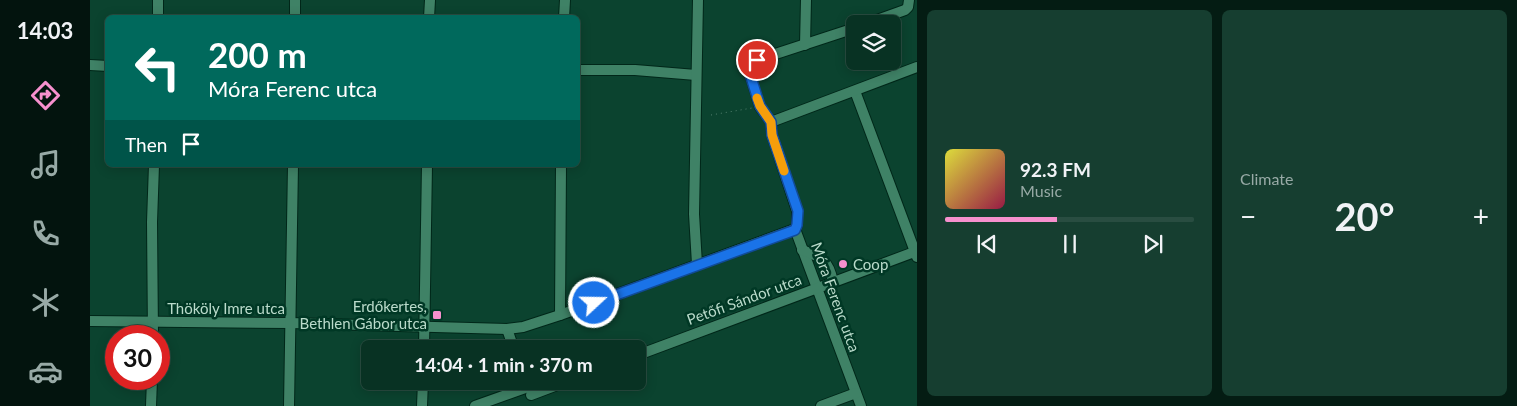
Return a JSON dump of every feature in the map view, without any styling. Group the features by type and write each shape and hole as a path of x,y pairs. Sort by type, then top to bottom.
{"street":[{"path":"158,0 158,15"},
{"path":"295,0 295,15"},
{"path":"429,15 430,0"},
{"path":"564,15 565,0"},
{"path":"697,264 694,214 698,0"},
{"path":"806,0 805,45 846,31"},
{"path":"885,15 907,5"},
{"name":"Móra Ferenc utca","path":"805,45 757,60 752,63 750,74 760,106 771,122 772,135 798,211 795,230 861,406"},
{"path":"90,65 105,66"},
{"path":"771,122 917,68"},
{"path":"580,70 635,70 696,75"},
{"path":"855,91 916,253"},
{"path":"153,322 152,222 154,167"},
{"path":"289,406 292,167"},
{"path":"424,340 427,167"},
{"path":"560,315 561,167"},
{"name":"Thököly Imre utca","path":"90,321 290,323 507,329 523,327 795,230"},
{"path":"802,250 817,255 828,264 833,282"},
{"name":"Petőfi Sándor utca","path":"646,352 816,288 916,253"},
{"path":"507,329 511,340"},
{"path":"151,406 152,390"},
{"path":"422,406 423,390"},
{"path":"475,406 522,390"},
{"path":"529,390 535,406"},
{"path":"822,406 856,393"}],"path":[{"path":"710,115 760,106"}],"slow traffic":[{"path":"757,98 771,122 772,135 784,171"}],"place":[{"name":"Coop","path":"843,264"},
{"name":"Erdőkertes, Bethlen Gábor utca","path":"437,315"}],"route":[{"path":"594,303 795,230 798,211 778,155 772,135 771,122 760,106 750,74 752,63 757,60"}]}
